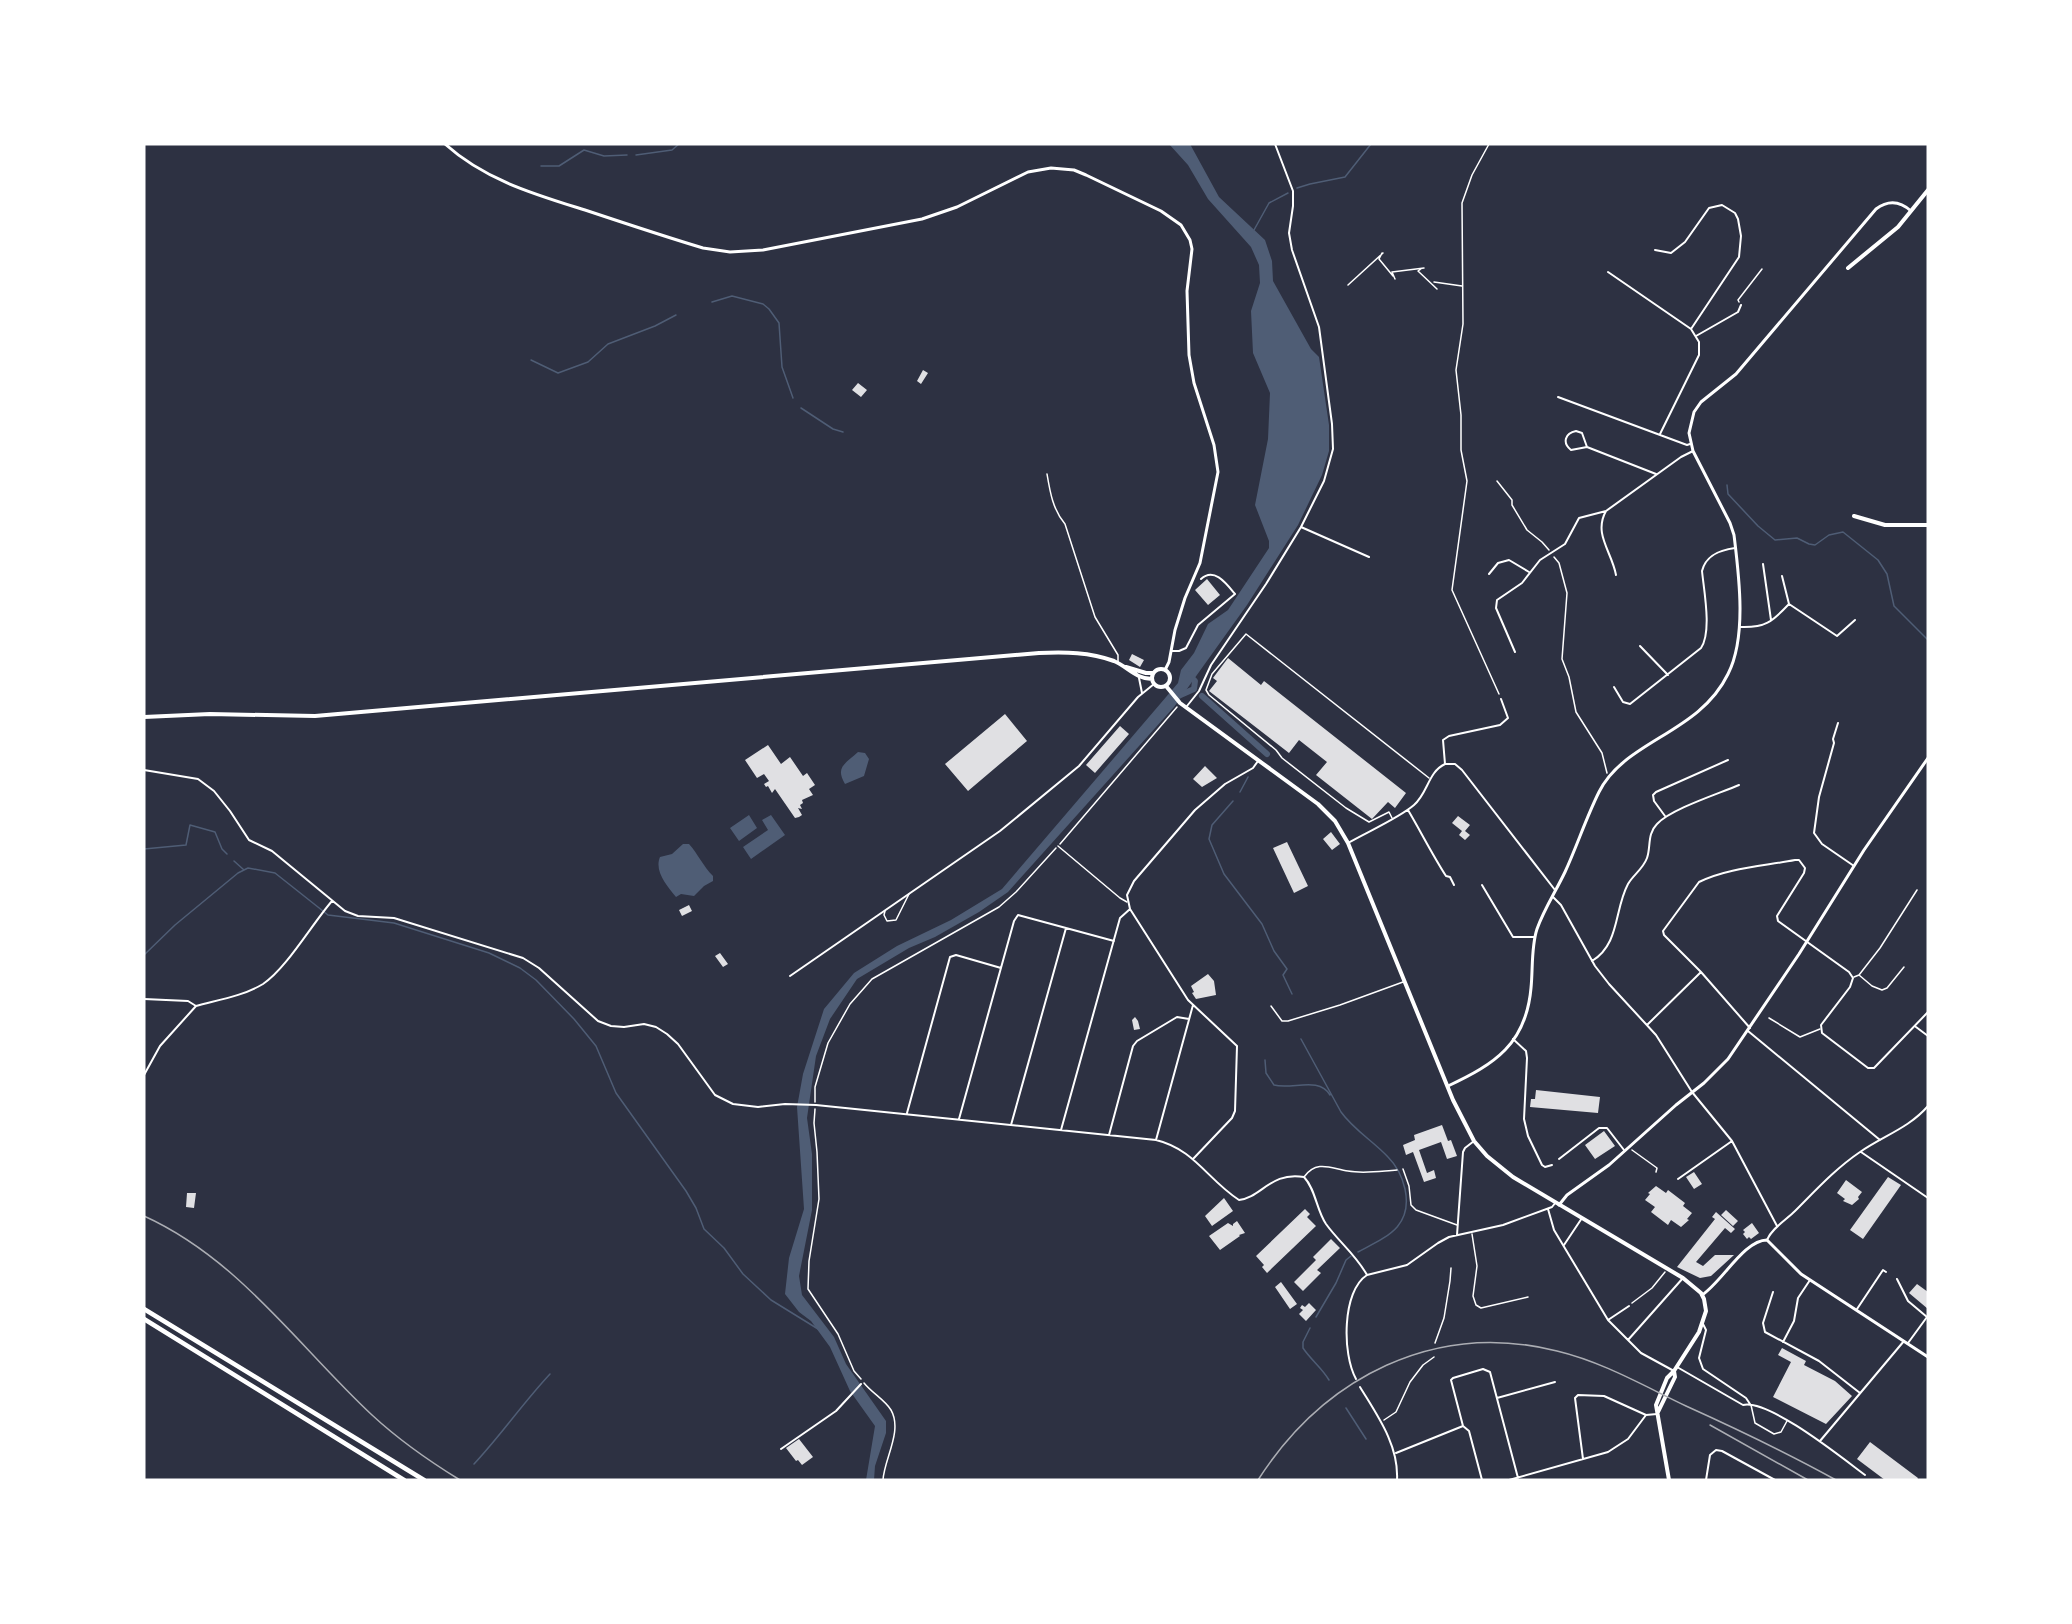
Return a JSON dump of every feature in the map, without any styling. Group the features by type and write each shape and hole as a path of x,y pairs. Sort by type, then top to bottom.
{"highway":[{"path":"144,1309 424,1480"},
{"path":"144,1319 404,1480"}],"main road":[{"path":"1848,268 1886,237 1928,190"},
{"path":"1854,516 1885,525 1928,525"},
{"path":"144,717 210,714 315,716 1039,652 1077,652 1146,673 1165,670 1171,679 1166,686 1158,687 1153,682 1131,673 1125,667"},
{"path":"1153,682 1154,673"},
{"path":"1166,686 1180,704 1318,804 1335,821 1348,843 1403,981 1460,1114 1474,1141 1500,1167 1683,1278 1702,1294 1706,1308 1703,1324 1676,1369 1675,1377 1657,1413 1668,1480"}],"street":[{"path":"445,144 469,164 487,175 520,189 703,248 730,252 763,250 922,219 957,207 1028,172 1051,168 1062,168 1086,175 1174,219 1186,233 1192,249 1187,291 1189,355 1194,383 1214,445 1218,472 1200,563 1185,598 1165,670"},
{"path":"1186,708 1199,692 1211,665 1266,584 1301,527 1324,481 1333,448 1319,327 1292,250 1289,233 1293,191 1275,144"},
{"path":"1448,1086 1471,1076 1490,1064 1507,1048 1527,1015 1535,938 1542,916 1556,891 1608,777 1627,759 1681,726 1708,704 1728,675 1737,649 1740,627 1736,548 1730,523 1693,451 1689,433 1694,412 1701,402 1736,374 1876,209 1884,203 1896,202 1911,211"},
{"path":"1655,250 1671,253 1679,248 1709,208 1722,205 1735,213 1741,236 1739,257 1691,329"},
{"path":"1608,272 1691,329 1696,336 1699,355 1659,434"},
{"path":"1696,336 1738,312 1742,305"},
{"path":"1558,397 1687,445 1691,444"},
{"path":"1587,447 1582,433 1576,430 1565,440 1567,447 1571,450 1587,447 1656,474"},
{"path":"1515,652 1496,608 1497,600 1514,590 1540,560 1565,544 1579,518 1606,511 1656,474 1693,451"},
{"path":"1606,511 1600,526 1601,536 1614,563 1616,575"},
{"path":"1301,527 1369,557"},
{"path":"1614,687 1623,702 1630,704 1701,648 1707,632 1702,571 1704,564 1713,555 1736,548"},
{"path":"1489,574 1498,563 1509,560 1529,572"},
{"path":"1763,564 1771,622"},
{"path":"1172,651 1186,648 1198,625 1234,594 1224,580 1211,573 1201,579"},
{"path":"1782,576 1789,604 1837,636 1855,620"},
{"path":"1740,627 1753,628 1771,622 1789,604"},
{"path":"1640,646 1668,675"},
{"path":"1139,676 1142,693"},
{"path":"790,976 1000,831 1079,766 1153,682"},
{"path":"1445,764 1443,740 1449,735 1505,722 1508,718 1501,699"},
{"path":"1838,723 1819,797 1814,832 1822,844 1854,866"},
{"path":"1356,1379 1347,1352 1347,1332 1354,1289 1358,1283 1368,1275 1407,1265 1438,1243 1457,1235 1503,1225 1548,1209 1586,1183 1716,1072 1749,1030 1854,866 1928,758"},
{"path":"1666,817 1654,801 1653,795 1656,792 1728,760"},
{"path":"1193,1159 1235,1112 1238,1050 1234,1042 1192,1005 1131,909 1128,892 1134,881 1195,810 1225,784 1252,768 1258,761"},
{"path":"1348,843 1408,810 1420,799 1430,778 1439,766 1455,764 1556,891"},
{"path":"144,770 198,779 214,791 249,840 272,851 345,911 358,916 394,918 523,958 539,968 598,1021 611,1026 644,1024 656,1026 678,1044 709,1088 722,1099 744,1106 815,1103 1156,1140 1169,1143 1193,1159 1239,1200 1245,1200 1277,1180 1304,1177 1312,1188 1320,1215 1356,1257 1368,1275"},
{"path":"1592,961 1605,951 1611,941 1628,884 1645,862 1649,852 1652,829 1666,817 1739,785"},
{"path":"1408,810 1430,851 1454,885"},
{"path":"1881,1140 1749,1030 1701,972 1677,950 1663,931 1699,882 1725,874 1799,860 1805,868 1804,873 1777,916 1778,921 1849,972 1853,978 1850,987 1821,1025 1822,1033 1869,1068 1874,1068 1928,1012"},
{"path":"1482,885 1513,937 1535,938"},
{"path":"1552,897 1561,905 1592,961 1609,984 1669,1052 1692,1092 1732,1141 1777,1226"},
{"path":"144,1075 160,1046 196,1006 243,993 262,985 275,975 332,901"},
{"path":"1061,1130 1120,918 1131,909"},
{"path":"959,1119 1000,968 1014,921 1018,915 1114,941"},
{"path":"1011,1125 1066,928"},
{"path":"907,1113 950,957 956,955 1000,968"},
{"path":"1647,1025 1701,972"},
{"path":"144,999 188,1001 196,1006"},
{"path":"1156,1140 1192,1005"},
{"path":"1109,1135 1133,1046 1137,1041 1177,1017 1189,1019"},
{"path":"1915,1027 1928,1036"},
{"path":"1513,1039 1526,1051 1527,1058 1525,1128 1542,1165 1545,1167 1552,1165"},
{"path":"1767,1240 1777,1226 1839,1168 1860,1151 1910,1124 1927,1108"},
{"path":"1559,1160 1603,1127 1607,1128 1624,1151"},
{"path":"1457,1235 1463,1152 1474,1141"},
{"path":"1678,1179 1732,1141"},
{"path":"1860,1151 1928,1198"},
{"path":"1548,1209 1552,1225 1608,1320 1641,1353 1676,1369 1743,1406 1750,1404 1760,1406 1820,1441 1865,1474"},
{"path":"1564,1245 1582,1218"},
{"path":"1702,1294 1712,1287 1751,1245 1767,1240 1794,1268 1928,1357"},
{"path":"1857,1309 1885,1271"},
{"path":"1628,1340 1683,1278"},
{"path":"1782,1342 1794,1321 1798,1298 1811,1279"},
{"path":"1820,1441 1860,1393 1916,1333 1928,1316 1908,1301 1897,1280"},
{"path":"1773,1292 1764,1328 1769,1335 1819,1361 1860,1393"},
{"path":"1608,1320 1629,1306"},
{"path":"1703,1324 1706,1330 1699,1358 1703,1369 1746,1398 1750,1404"},
{"path":"1482,1480 1469,1431 1463,1426 1451,1380 1487,1369 1490,1372 1518,1478"},
{"path":"1497,1398 1555,1382"},
{"path":"781,1449 836,1411 861,1384"},
{"path":"1360,1387 1381,1422 1395,1453 1397,1480"},
{"path":"1584,1460 1575,1398 1578,1395 1604,1396 1646,1415 1657,1413"},
{"path":"1509,1480 1584,1460 1617,1447 1638,1428 1646,1415"},
{"path":"1395,1453 1463,1426"},
{"path":"1706,1480 1710,1455 1716,1450 1722,1451 1774,1480"}],"lane":[{"path":"1047,474 1050,494 1065,524 1095,617 1118,655 1118,663"},
{"path":"1392,818 1389,812 1369,822 1346,808 1282,758 1276,750 1209,695 1206,690 1212,674 1246,634 1430,778"},
{"path":"1058,846 1120,898 1128,902"},
{"path":"1853,978 1859,975 1917,890"},
{"path":"885,910 884,915 887,921 896,920 909,893"},
{"path":"1859,975 1872,986 1882,990 1904,967"},
{"path":"1271,1006 1282,1021 1288,1021 1340,1005 1403,981"},
{"path":"1769,1018 1800,1038 1820,1029"},
{"path":"1304,1177 1311,1170 1328,1165 1348,1172 1397,1170"},
{"path":"1403,1169 1408,1183 1411,1205 1416,1210 1457,1225"},
{"path":"1472,1233 1477,1266 1473,1296 1476,1305 1481,1308 1528,1297"},
{"path":"1750,1404 1755,1424 1774,1434 1781,1432 1787,1421"}],"path":[{"path":"1489,144 1472,175 1462,203 1463,324 1456,370 1461,415 1461,450 1467,481 1452,590 1501,699"},
{"path":"1348,285 1383,253 1379,259 1395,279 1392,272 1424,268 1418,271 1437,289 1434,282 1463,286"},
{"path":"1742,305 1738,300 1762,269"},
{"path":"1497,481 1512,500 1512,505 1527,530 1542,542 1559,563 1567,592 1562,659 1569,677 1576,712 1602,753 1608,777"},
{"path":"883,1480 885,1462 892,1444 894,1424 892,1412 854,1371 838,1334 808,1289 809,1261 819,1199 813,1123 814,1087 828,1043 850,1004 872,979 999,907 1016,892 1176,708"},
{"path":"1629,1147 1657,1168 1656,1172"},
{"path":"1435,1343 1444,1318 1451,1268"},
{"path":"1629,1306 1652,1288 1666,1269"},
{"path":"1381,1422 1396,1412 1410,1382 1423,1365 1434,1357"}],"water":[{"path":"1169,144 1190,144 1219,197 1265,240 1272,261 1273,281 1311,349 1319,357 1329,425 1329,451 1322,475 1298,525 1247,605 1174,707 1008,892 979,912 935,937 909,948 857,979 830,1019 816,1056 807,1118 812,1154 812,1210 799,1276 802,1295 834,1337 846,1364 886,1421 886,1433 875,1466 874,1480 866,1480 875,1426 850,1391 830,1347 811,1321 799,1312 785,1294 789,1258 804,1209 797,1107 803,1074 824,1009 854,973 897,946 951,920 1002,889 1178,683 1181,670 1194,653 1208,624 1228,610 1269,548 1269,541 1255,505 1268,439 1270,393 1253,353 1251,311 1260,283 1259,265 1251,247 1208,199 1188,165"},
{"path":"858,752 865,753 869,759 864,776 845,784 841,770"},
{"path":"749,815 757,828 739,841 730,828"},
{"path":"771,815 785,835 751,859 743,847 768,830 762,820"},
{"path":"683,844 689,844 713,876 713,881 694,896 681,894 676,897 662,878 659,862 660,857 672,854"}],"building":[{"path":"923,370 928,373 921,384 917,381"},
{"path":"858,383 867,390 861,397 852,390"},
{"path":"1207,579 1220,595 1208,605 1195,590"},
{"path":"1132,654 1144,660 1140,667 1129,660"},
{"path":"1228,658 1261,685 1264,681 1406,793 1395,808 1388,802 1372,819 1316,775 1327,762 1299,740 1289,753 1209,691 1217,681 1213,678"},
{"path":"1005,714 1027,741 968,791 945,764"},
{"path":"1120,726 1129,734 1095,773 1086,765"},
{"path":"768,745 781,764 790,757 803,776 807,773 815,785 809,789 813,795 802,800 803,803 800,805 802,809 798,808 802,815 799,817 795,818 775,789 772,793 768,786 766,787 764,784 769,781 764,774 757,778 745,760"},
{"path":"1205,766 1217,778 1202,787 1193,779"},
{"path":"1458,816 1470,825 1465,831 1470,835 1465,840 1459,835 1462,831 1452,823"},
{"path":"1331,832 1340,844 1332,850 1323,839"},
{"path":"1287,842 1308,886 1294,893 1273,848"},
{"path":"689,905 692,911 682,916 679,910"},
{"path":"720,953 728,964 723,967 715,956"},
{"path":"1208,974 1214,981 1216,995 1196,999 1191,986"},
{"path":"1135,1017 1140,1029 1134,1030 1132,1020"},
{"path":"1536,1090 1600,1097 1598,1113 1530,1107 1531,1099 1535,1099"},
{"path":"1442,1125 1457,1156 1447,1159 1441,1142 1419,1150 1427,1173 1434,1170 1436,1178 1424,1182 1413,1152 1406,1155 1403,1145 1415,1140 1414,1135"},
{"path":"1604,1131 1615,1146 1595,1159 1585,1145"},
{"path":"1694,1172 1702,1184 1694,1189 1686,1177"},
{"path":"1888,1177 1901,1185 1863,1239 1850,1230"},
{"path":"1846,1180 1862,1192 1859,1199 1852,1205 1843,1201 1845,1199 1837,1193"},
{"path":"1656,1186 1666,1193 1668,1190 1685,1203 1683,1206 1692,1213 1687,1219 1689,1220 1681,1227 1671,1220 1668,1225 1651,1212 1655,1207 1645,1200 1650,1194 1648,1193"},
{"path":"187,1193 196,1193 194,1208 186,1207"},
{"path":"1224,1198 1233,1211 1212,1226 1205,1216"},
{"path":"1305,1209 1310,1214 1307,1217 1316,1226 1267,1273 1262,1267 1264,1265 1256,1256"},
{"path":"1726,1210 1738,1221 1733,1226 1721,1215"},
{"path":"1716,1212 1735,1229 1731,1233 1725,1228 1696,1262 1703,1266 1715,1255 1734,1255 1711,1276 1700,1278 1677,1267 1715,1219 1712,1217"},
{"path":"1237,1221 1245,1233 1220,1250 1209,1236 1228,1223 1233,1226"},
{"path":"1752,1223 1759,1233 1747,1239 1743,1230"},
{"path":"1331,1239 1340,1248 1317,1270 1321,1273 1303,1291 1294,1282 1316,1260 1313,1257"},
{"path":"1281,1282 1297,1304 1290,1309 1275,1287"},
{"path":"1917,1284 1928,1292 1928,1309 1909,1293"},
{"path":"1309,1303 1316,1310 1306,1321 1299,1314 1303,1310 1300,1308"},
{"path":"1782,1348 1806,1361 1804,1365 1835,1381 1852,1396 1826,1424 1773,1397 1791,1362 1778,1355"},
{"path":"799,1439 813,1457 802,1465 786,1448"},
{"path":"1870,1442 1918,1478 1917,1480 1885,1480 1857,1459"}],"waterway":[{"path":"636,155 672,150 679,144"},
{"path":"1297,188 1345,177 1371,144"},
{"path":"541,166 559,166 584,150 604,156 627,155"},
{"path":"1254,230 1269,203 1288,193"},
{"path":"712,302 732,296 763,304 769,309 779,323 782,367 793,398"},
{"path":"531,360 558,373 588,362 608,344 655,326 676,315"},
{"path":"801,408 833,429 843,432"},
{"path":"1727,485 1728,494 1758,526 1775,540 1797,538 1815,545 1829,535 1843,532 1878,560 1887,574 1894,606 1928,640"},
{"path":"1176,697 1194,689 1195,681 1189,675"},
{"path":"1202,696 1267,754"},
{"path":"1240,792 1248,777"},
{"path":"1233,801 1212,825 1209,839 1224,874 1262,924 1274,951 1287,969 1283,975 1292,994"},
{"path":"144,849 186,845 190,825 215,832 222,849 227,854"},
{"path":"234,861 244,870"},
{"path":"144,955 175,925 238,873 248,868 275,873 328,915 394,923 489,953 520,968 536,980 574,1019 596,1046 616,1093 686,1191 704,1229 724,1248 743,1274 771,1300 818,1329"},
{"path":"1301,1039 1341,1112 1391,1160 1404,1184 1406,1202 1401,1222 1387,1235 1358,1252"},
{"path":"1265,1060 1266,1073 1274,1085 1319,1086 1330,1095"},
{"path":"1316,1317 1336,1283 1346,1260 1351,1256"},
{"path":"1310,1328 1303,1342 1303,1348 1329,1380"},
{"path":"474,1464 550,1374"},
{"path":"1346,1408 1366,1439"}],"railway":[{"path":"144,1216 178,1234 238,1280 372,1415 414,1450 460,1480"},
{"path":"1258,1480 1285,1444 1315,1412 1349,1386 1386,1365 1426,1351 1468,1344 1512,1343 1557,1351 1607,1368 1836,1480"},
{"path":"1710,1425 1808,1480"}]}
